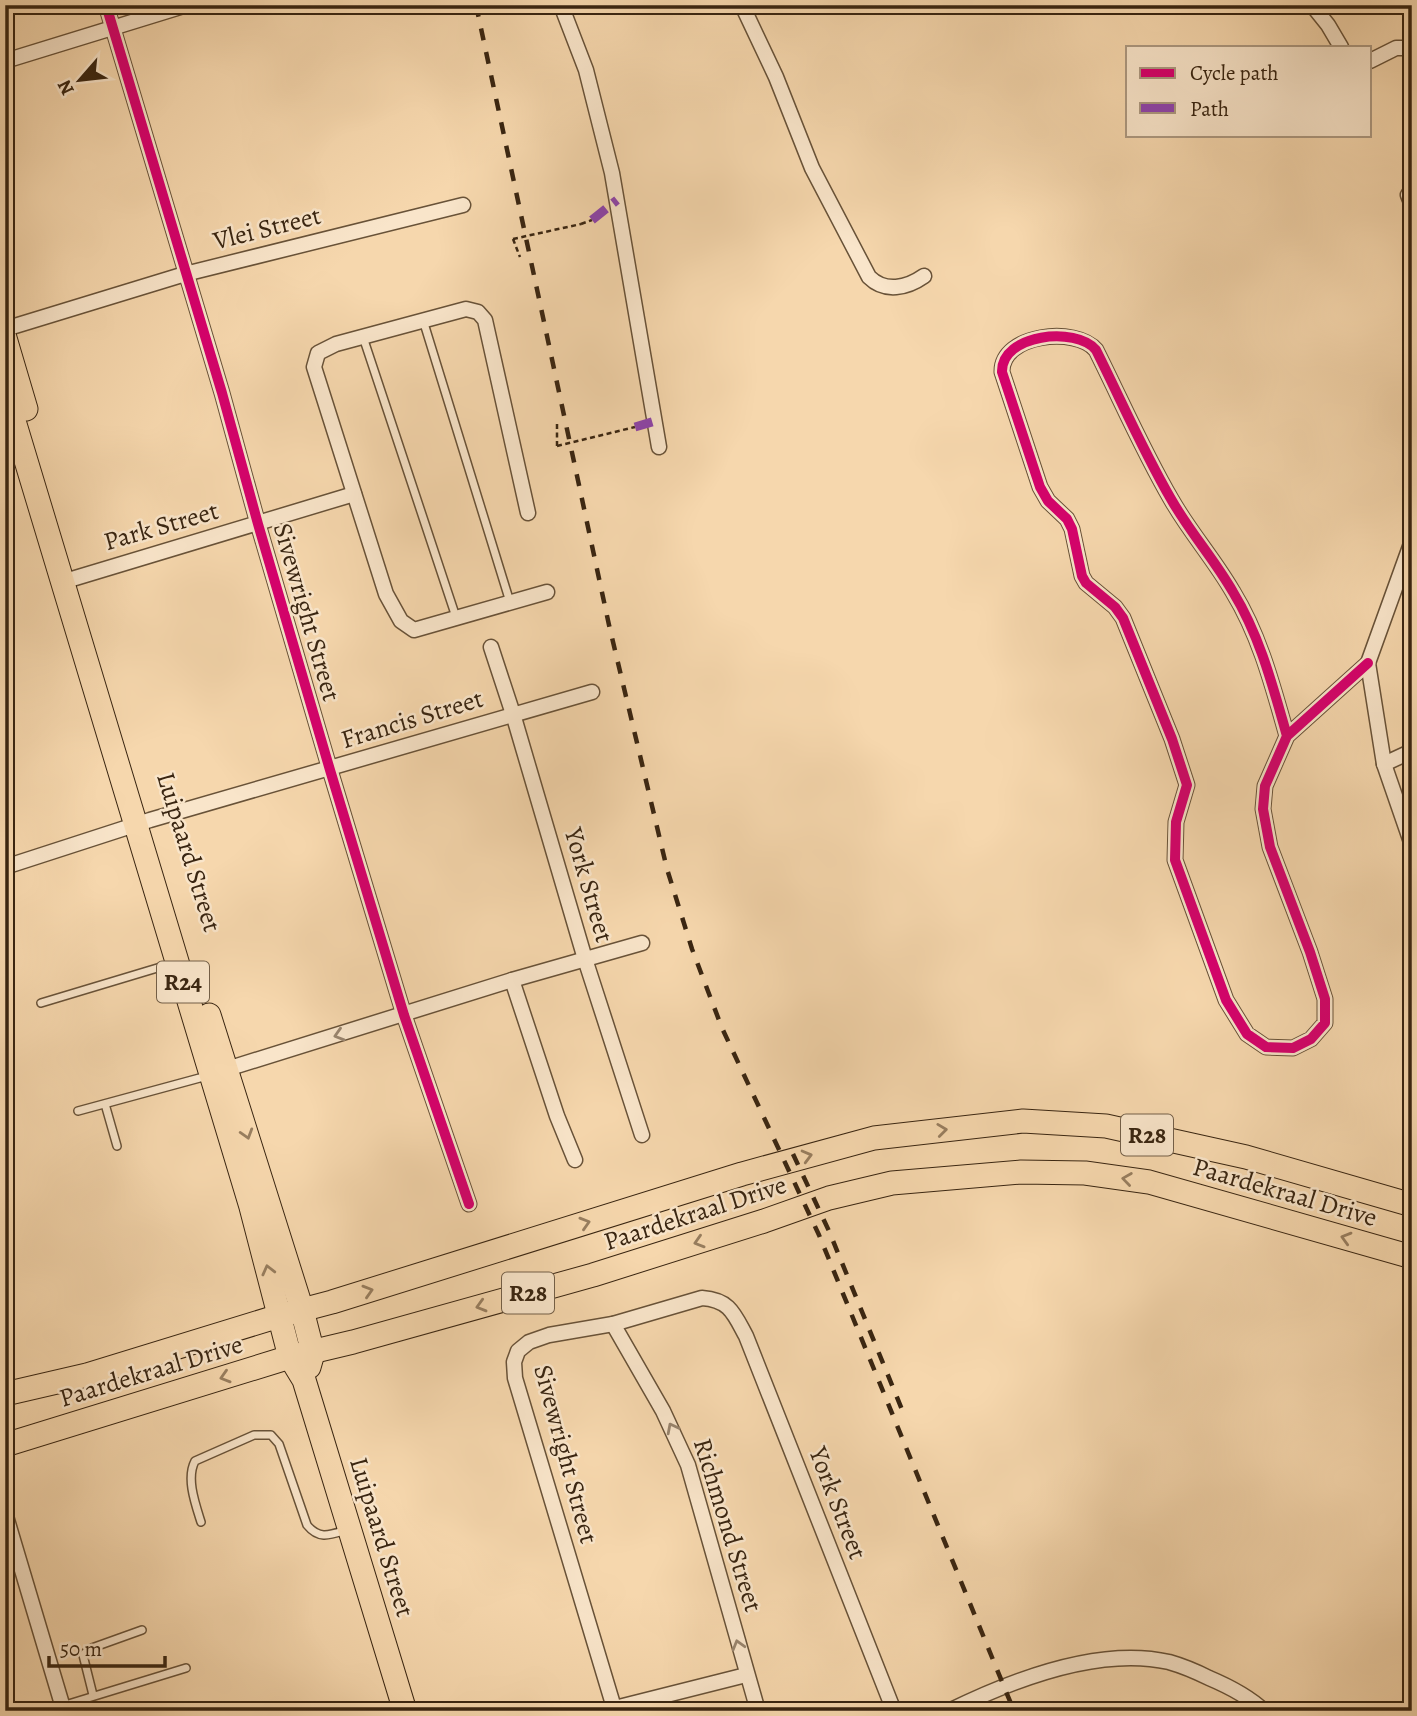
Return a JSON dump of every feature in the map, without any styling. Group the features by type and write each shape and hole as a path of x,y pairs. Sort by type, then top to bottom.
{"main road":[{"name":"Luipaard Street","path":"5,338 69,579"},
{"name":"Luipaard Street","path":"5,391 69,579 260,1204 302,1310 313,1353"},
{"name":"Luipaard Street","path":"143,823 177,962 219,1072"},
{"name":"Paardekraal Drive","path":"5,1394 87,1375 279,1316 332,1303 742,1174 874,1138 1023,1121 1106,1126 1246,1157 1412,1205"},
{"name":"Paardekraal Drive","path":"5,1445 290,1357 313,1353 593,1275 828,1198 892,1183 1021,1172 1097,1175 1149,1182 1412,1256"},
{"name":"Luipaard Street","path":"260,1204 279,1316 290,1357 304,1381 405,1711"},
{"path":"304,1381 313,1353"}],"street":[{"name":"Sivewright Street","path":"106,5 404,1015 469,1204"},
{"path":"5,61 113,30 187,5"},
{"path":"561,5 586,70 609,160 659,447"},
{"path":"741,5 776,76 813,168 869,277 878,285 892,287 906,285 924,276"},
{"path":"1312,5 1339,46"},
{"path":"1372,60 1396,48 1412,48"},
{"path":"1412,189 1408,195 1412,205"},
{"name":"Vlei Street","path":"5,329 186,274 463,205"},
{"path":"528,513 485,320 478,312 466,309 423,320 336,345 318,353 314,367 386,594 401,621 414,631 547,592"},
{"path":"1287,736 1262,651 1235,594 1210,554 1185,524 1096,350 1086,341 1057,337 1036,338 1017,346 1004,359 1002,372 1040,486 1048,501 1067,519 1072,529 1082,576 1086,583 1115,607 1123,618 1172,739 1187,785 1176,822 1175,860 1226,1000 1247,1034 1266,1047 1293,1048 1311,1039 1325,1023 1325,999 1270,846 1263,809 1265,786 1287,736 1368,663 1412,541"},
{"name":"Park Street","path":"69,579 354,494"},
{"name":"York Street","path":"491,647 585,959 642,1135"},
{"path":"1368,663 1384,764 1412,845"},
{"name":"Francis Street","path":"5,867 143,823 592,692"},
{"path":"1384,764 1412,751"},
{"path":"219,1072 512,980 642,943"},
{"path":"512,980 557,1116 575,1160"},
{"name":"Sivewright Street","path":"611,1710 515,1378 514,1362 518,1351 529,1342 549,1335 614,1324 702,1298 717,1299 734,1313"},
{"name":"York Street","path":"734,1313 746,1336 894,1711"},
{"name":"Richmond Street","path":"614,1324 663,1411 688,1465 758,1711"},
{"path":"5,1513 63,1708"},
{"path":"949,1711 983,1694 1028,1678 1104,1660 1169,1662 1231,1687 1264,1711"},
{"path":"611,1710 746,1675"}],"lane":[{"path":"423,320 510,602"},
{"path":"363,337 456,618"},
{"path":"41,1003 177,962"},
{"path":"78,1111 219,1072"},
{"path":"104,1104 117,1146"},
{"path":"201,1522 194,1500 190,1469 195,1461 254,1435 271,1435 279,1444 307,1525 314,1533 323,1536 350,1528"},
{"path":"93,1695 83,1655 89,1649 142,1630"},
{"path":"63,1708 93,1695 186,1668"}],"path":[{"path":"520,257 513,239 581,224 592,219"},
{"path":"557,424 557,446 635,428"}],"railway":[{"path":"476,5 609,625 667,869 692,949 722,1028 819,1235 1014,1711"},
{"path":"793,1154 829,1231 903,1412"}],"marked path":[{"path":"592,220 617,200"},
{"path":"635,427 655,421"}],"cycle path":[{"path":"106,5 404,1015 469,1204"},
{"path":"1287,736 1265,662 1251,626 1226,580 1171,499 1096,350 1086,342 1057,336 1026,342 1013,349 1005,359 1002,372 1040,487 1048,501 1067,519 1072,529 1082,576 1086,583 1115,607 1123,618 1172,739 1187,785 1176,822 1175,860 1226,1000 1247,1034 1266,1047 1293,1048 1311,1039 1325,1023 1325,999 1270,847 1263,809 1265,786 1287,736 1368,663"}]}
